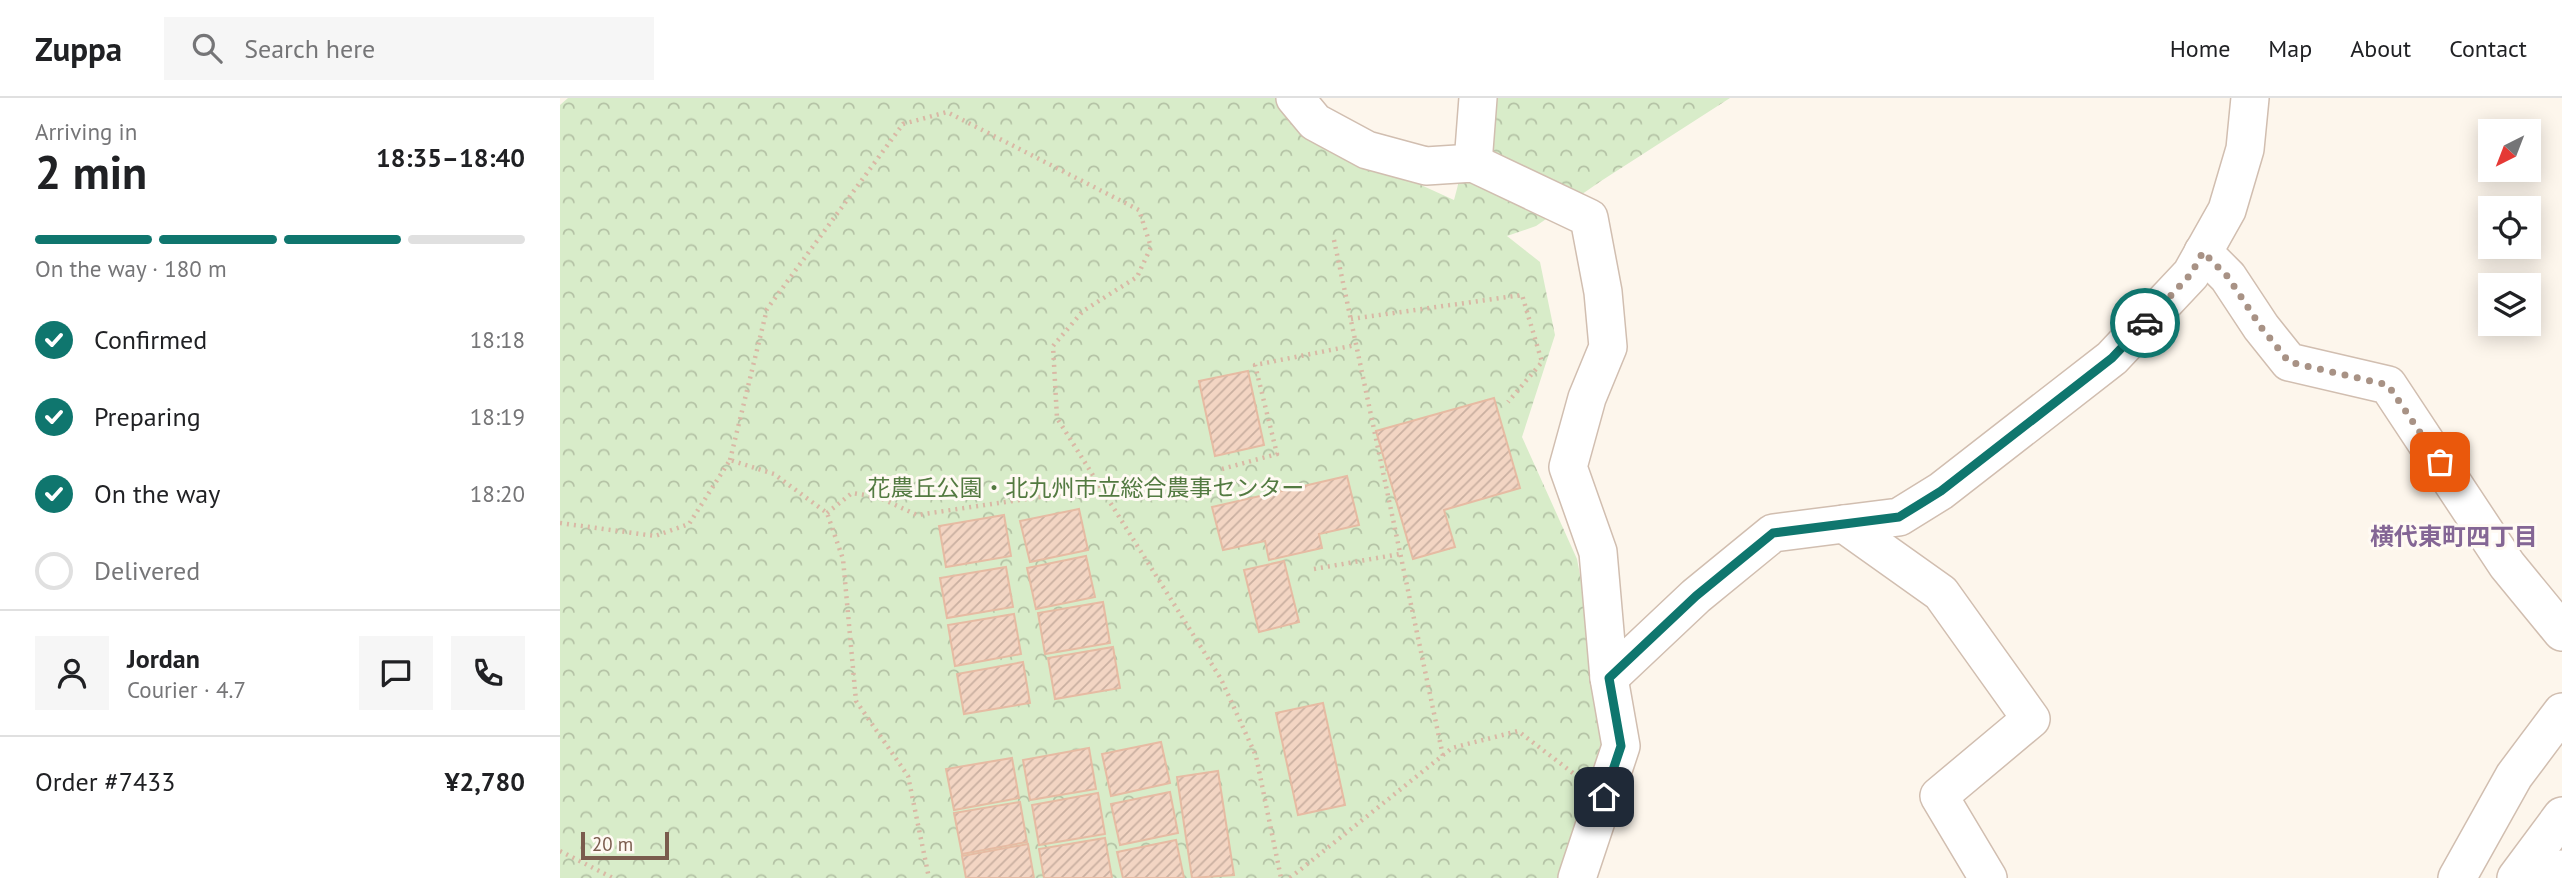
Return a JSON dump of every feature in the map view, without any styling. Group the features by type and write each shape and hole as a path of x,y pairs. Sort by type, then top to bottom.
{"street":[{"path":"1295,98 1315,122 1367,150 1426,166 1473,163 1588,218 1603,292 1608,347 1587,398 1568,467 1598,552 1609,678 1621,746 1577,878"},
{"path":"1473,163 1478,98"},
{"path":"1609,678 1696,596 1773,533 1899,517 1941,491 2112,358 2191,274 2227,210 2245,149 2250,98"},
{"path":"2203,252 2228,277 2261,327 2289,362 2388,385 2507,565 2562,632"},
{"path":"1844,524 1941,593 2031,719 1938,796 1988,878"},
{"path":"2457,878 2514,776 2562,712"},
{"path":"2516,878 2562,816"},
{"path":"2556,878 2562,869"}],"path":[{"path":"560,523 655,536 689,524 730,460 767,309 903,124 947,112 1139,210 1151,247 1137,277 1083,312 1053,346 1056,418 1221,679 1256,756 1281,878"},
{"path":"1334,240 1443,756"},
{"path":"1351,319 1522,295 1542,362 1508,402"},
{"path":"1222,469 1277,454 1255,365 1356,345"},
{"path":"730,460 774,474 827,513 843,559 856,701 908,776 929,878"},
{"path":"827,513 852,493 878,497 917,515 1101,488"},
{"path":"1314,569 1400,554"},
{"path":"1290,878 1452,748 1518,731 1604,797"},
{"path":"560,851 613,878"}],"green space":[{"name":"花農丘公園・北九州市立総合農事センター","path":"568,98 1277,98 1333,145 1454,200 1481,98 1730,98 1536,226 1507,236 1540,262 1555,335 1522,437 1577,559 1612,744 1574,878 560,878 560,105"}],"building":[{"path":"1248,371 1264,445 1215,456 1199,381"},
{"path":"1494,398 1520,488 1444,510 1455,547 1413,559 1376,431"},
{"path":"1347,476 1359,525 1319,534 1322,548 1269,560 1265,541 1223,550 1212,507"},
{"path":"1079,509 1088,550 1030,562 1020,521"},
{"path":"1004,515 1011,556 946,567 939,526"},
{"path":"1086,556 1095,597 1036,609 1027,568"},
{"path":"1284,561 1299,622 1259,632 1244,570"},
{"path":"1006,567 1013,607 947,618 940,578"},
{"path":"1103,602 1110,643 1045,654 1038,613"},
{"path":"1014,614 1021,654 955,666 948,625"},
{"path":"1113,647 1120,688 1055,699 1048,658"},
{"path":"1023,662 1030,703 964,714 957,674"},
{"path":"1323,703 1345,805 1298,815 1276,713"},
{"path":"1161,742 1170,783 1111,796 1102,754"},
{"path":"1089,748 1096,789 1030,800 1023,760"},
{"path":"1012,758 1019,798 954,810 946,769"},
{"path":"1218,771 1234,875 1192,878 1177,777"},
{"path":"1170,792 1178,833 1120,845 1111,804"},
{"path":"1098,793 1105,834 1039,845 1032,805"},
{"path":"1020,802 1027,842 962,854 954,813"},
{"path":"1105,838 1112,878 1044,878 1039,849"},
{"path":"1176,840 1184,878 1123,878 1117,852"},
{"path":"1028,844 1034,878 966,878 962,856"}],"way so far":[{"path":"2145,323 2191,274 2203,252 2228,277 2261,327 2289,362 2388,385 2440,462"}],"district":[{"name":"横代東町四丁目","path":"2454,537"}],"route":[{"path":"1604,797 1621,746 1609,678 1696,596 1773,533 1899,517 1941,491 2112,358 2145,323"}]}
